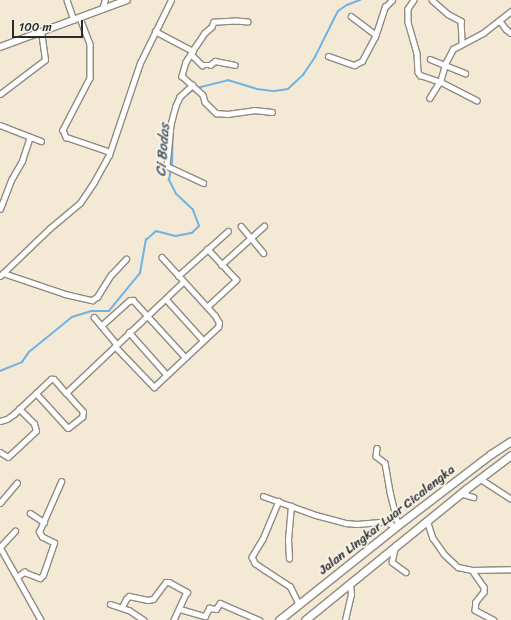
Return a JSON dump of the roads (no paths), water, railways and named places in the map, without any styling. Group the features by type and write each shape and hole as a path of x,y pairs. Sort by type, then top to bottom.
{"highway":[{"name":"Jalan Lingkar Luar Cicalengka","path":"280,620 397,526 491,454 511,441"},
{"name":"Jalan Lingkar Luar Cicalengka","path":"306,620 460,493 511,454"}],"main road":[{"path":"0,48 77,19 116,2 126,0"}],"street":[{"path":"67,0 90,44 90,78 63,130 66,136 110,152"},
{"path":"102,9 105,0"},
{"path":"126,259 111,275 97,297 92,300 2,275 49,229 80,203 110,152 140,64 171,0"},
{"path":"328,56 354,65 358,64 364,59 376,35 385,7 392,0"},
{"path":"407,0 410,5"},
{"path":"414,0 410,5 408,22 417,53 418,72 420,75 440,82 477,101"},
{"path":"432,0 448,14 460,19 462,43"},
{"path":"430,98 440,82 445,64 453,49 462,43 469,41 500,21 511,11"},
{"path":"351,16 376,35"},
{"path":"500,21 511,33"},
{"path":"248,22 214,22 212,27 205,33 186,62 182,76 203,95 205,102 216,113 227,114 250,110 272,112"},
{"path":"155,31 192,52 202,65 210,65 215,61 235,65"},
{"path":"0,94 45,60 42,32"},
{"path":"430,59 465,73"},
{"path":"193,86 180,97 174,111 167,166 203,183"},
{"path":"0,125 41,141"},
{"path":"0,209 11,180 22,161 30,136"},
{"path":"241,226 264,253"},
{"path":"221,265 264,226"},
{"path":"178,276 228,231"},
{"path":"207,249 236,280 207,307"},
{"path":"94,317 151,386 156,386 215,330 218,323 207,307 162,258"},
{"path":"66,393 183,282"},
{"path":"101,326 131,299 136,301 185,357"},
{"path":"166,299 203,340"},
{"path":"129,332 167,375"},
{"path":"0,421 7,419 36,393 53,379 84,412 82,417 68,428 36,393"},
{"path":"0,452 8,457 36,431 34,424 19,408"},
{"path":"377,448 376,456 385,463 388,486 397,526"},
{"path":"479,478 511,499"},
{"path":"18,577 24,572 40,578 43,575 54,545 53,541 42,537 39,534 61,482"},
{"path":"0,503 17,483"},
{"path":"460,493 473,497"},
{"path":"264,496 323,518 345,523 357,524 387,522 397,526"},
{"path":"279,501 263,539 252,557 255,563 290,586 299,604"},
{"path":"289,559 288,540 291,506"},
{"path":"30,513 44,522"},
{"path":"427,520 433,538 444,554 458,567 472,570 511,569"},
{"path":"15,531 0,547 41,620"},
{"path":"396,545 392,562 406,572"},
{"path":"472,570 484,587 484,592 476,602 475,610 494,620"},
{"path":"122,607 129,596 148,600 153,599 166,582 169,582 187,592 174,620"},
{"path":"345,620 351,595 350,583"},
{"path":"180,609 205,616 209,608 216,609 221,603 259,620"},
{"path":"110,604 114,607 122,607 138,618 144,620"}],"waterway":[{"name":"Ci Bodas","path":"187,94 197,88 228,80 257,89 274,91 288,89 303,75 315,57 338,11 347,5 360,0"},
{"name":"Ci Bodas","path":"0,371 22,362 29,352 72,317 92,311 109,311 140,273 146,240 156,231 176,236 192,233 199,226 193,210 176,194 169,180 172,165 173,125"}]}
